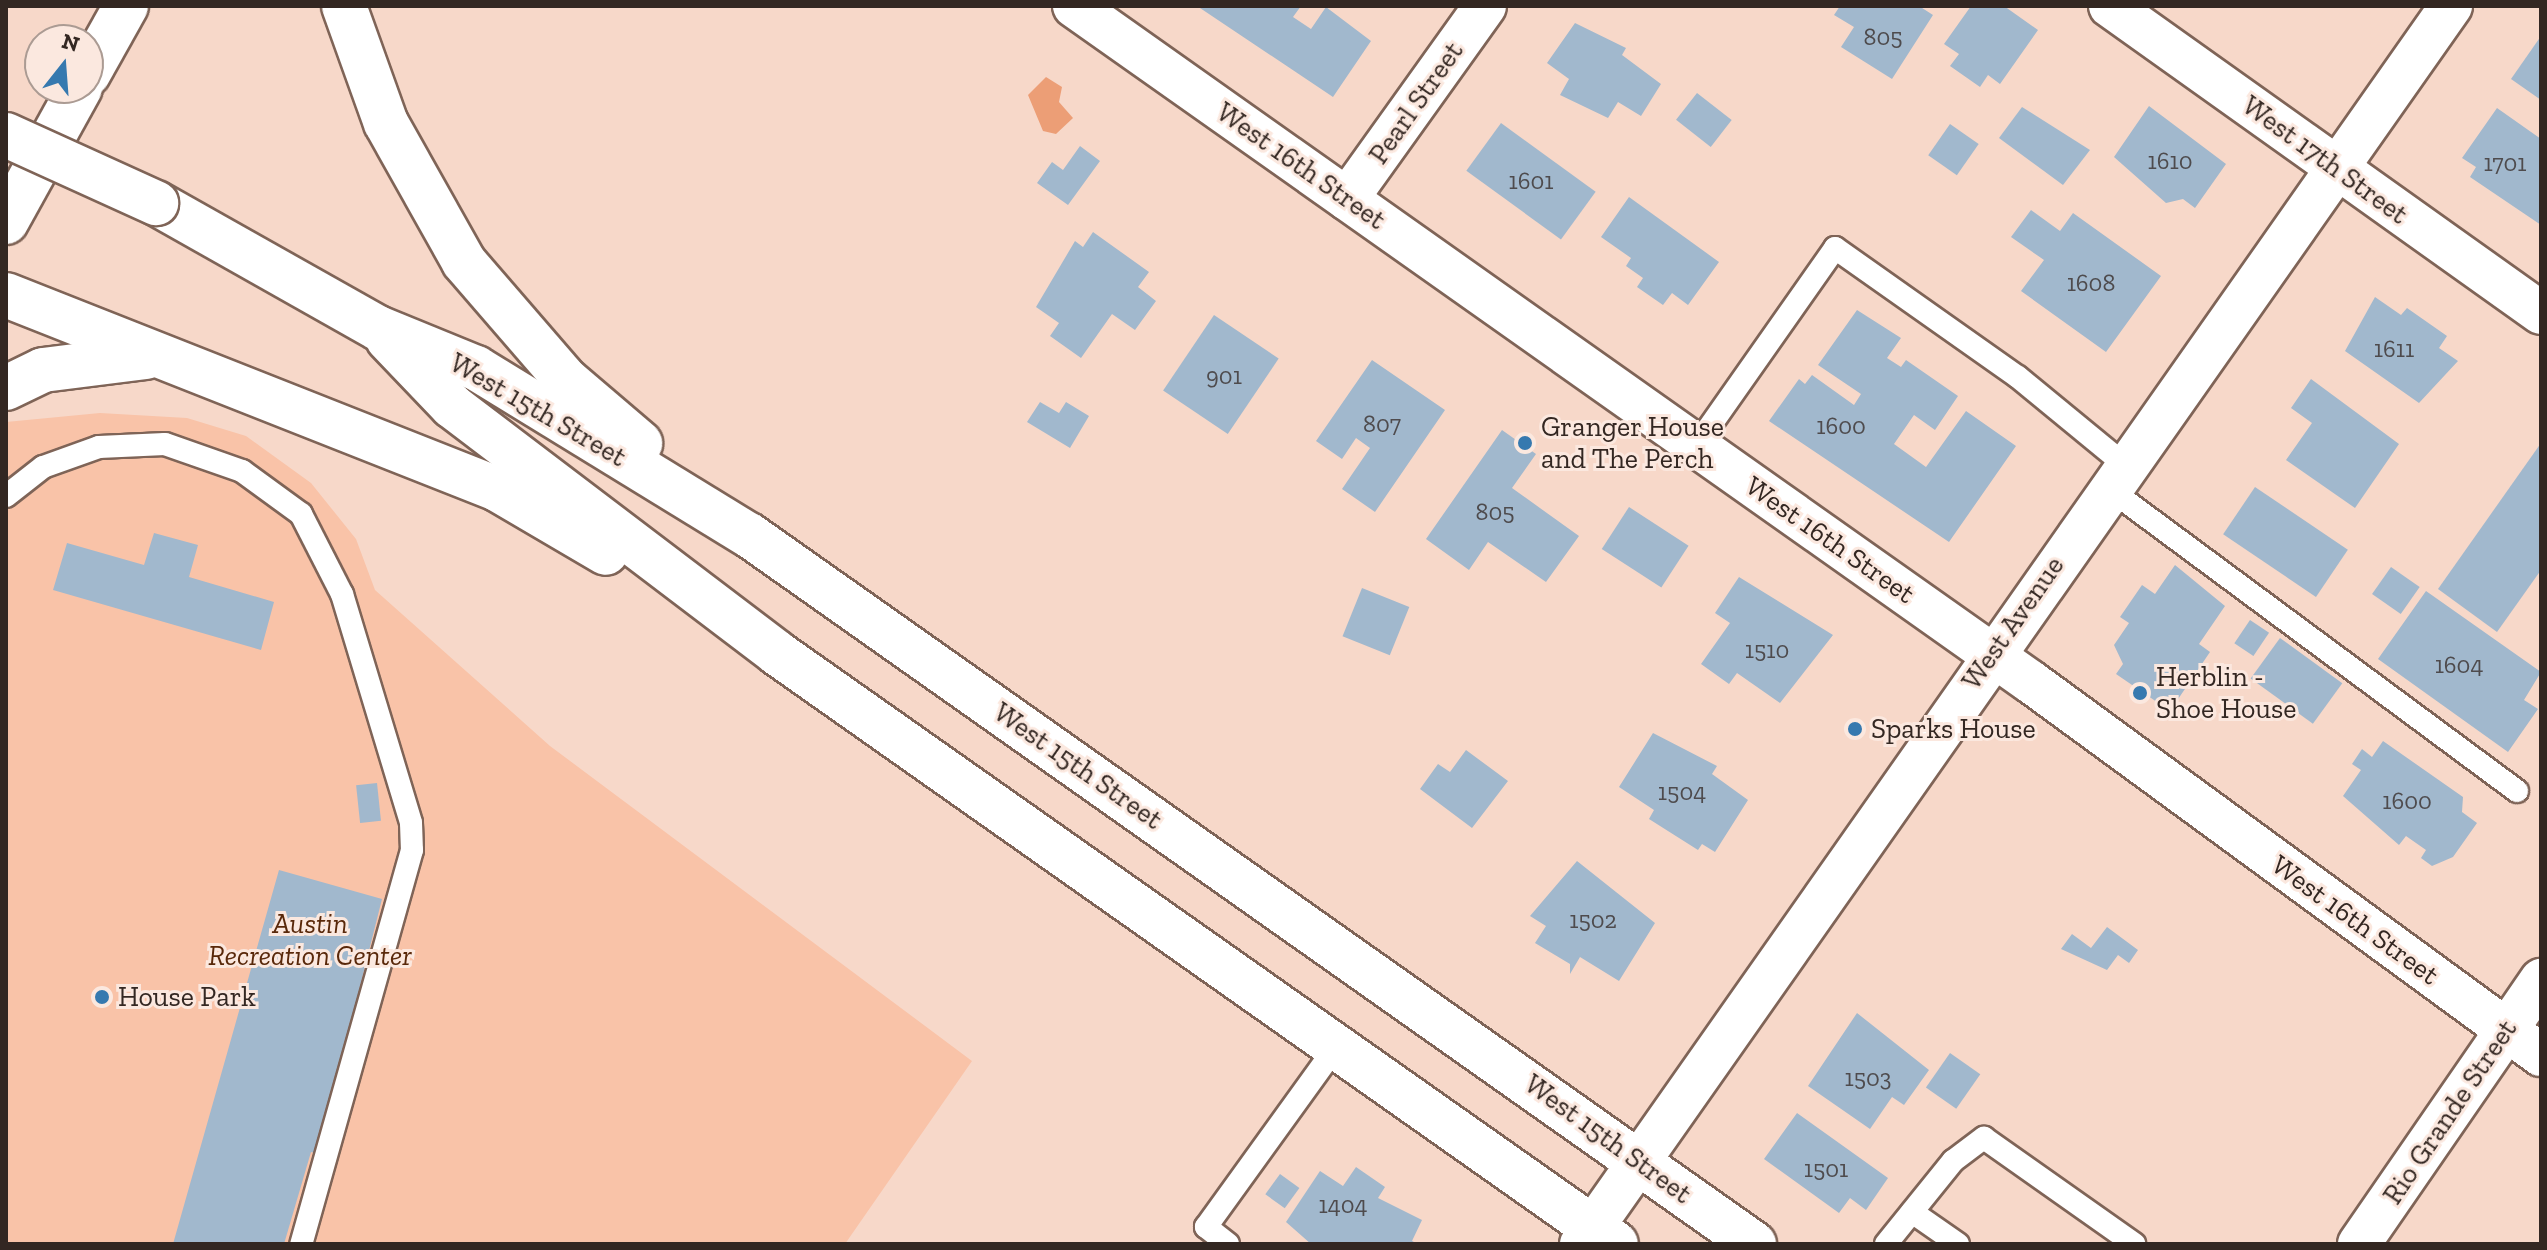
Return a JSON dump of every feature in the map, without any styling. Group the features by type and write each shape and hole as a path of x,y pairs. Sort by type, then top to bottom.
{"main road":[{"path":"104,45 126,6"},
{"path":"344,6 402,158 464,262 565,379 749,535"},
{"path":"6,222 71,104"},
{"name":"West 15th Street","path":"6,135 156,203 378,328 476,368 749,535 1754,1244"},
{"path":"6,295 156,357 497,489 777,653"},
{"name":"West 15th Street","path":"378,328 452,406 777,653 1336,1047 1597,1239"},
{"path":"6,388 43,370 156,357"}],"street":[{"name":"West 16th Street","path":"1074,6 1990,654 2541,1055"},
{"name":"Pearl Street","path":"1347,199 1485,6"},
{"name":"West 17th Street","path":"2110,6 2541,313"},
{"name":"West Avenue","path":"1597,1239 1641,1162 1990,654 2451,6"},
{"name":"Rio Grande Street","path":"2359,1244 2541,980"}],"lane":[{"path":"1696,446 1835,248 2081,428 2116,476 2517,791"},
{"path":"6,496 43,467 99,447 165,444 242,471 301,514 342,594 411,823 412,850 301,1244"},
{"path":"1228,1244 1206,1227 1336,1047"},
{"path":"1886,1244 1953,1161 1984,1138 2134,1244"},
{"path":"1912,1212 1958,1244"}],"green space":[{"name":"Austin Recreation Center","path":"100,413 187,418 246,436 311,483 356,539 375,590 550,746 972,1061 845,1244 6,1244 6,422"}],"shaded area":[{"path":"1046,77 1062,87 1059,102 1073,118 1056,134 1043,131 1028,95"}],"building":[{"path":"1197,6 1301,6 1293,17 1311,29 1326,7 1371,41 1333,97"},
{"path":"1840,6 1919,6 1933,15 1892,79 1841,47 1854,27 1834,15"},
{"path":"1971,6 2004,6 2038,30 2000,84 1988,75 1980,87 1950,66 1959,54 1944,44"},
{"path":"1575,23 1626,48 1622,55 1661,84 1641,116 1618,102 1608,118 1560,95 1569,79 1547,63"},
{"path":"2541,36 2541,100 2511,79"},
{"path":"1697,93 1732,120 1711,147 1676,120"},
{"path":"2149,106 2226,164 2195,208 2183,199 2166,203 2114,157"},
{"path":"2022,107 2090,150 2063,185 1999,138"},
{"path":"2497,108 2541,139 2541,225 2470,177 2476,167 2462,158"},
{"path":"1501,123 1596,192 1561,240 1466,171"},
{"path":"1950,124 1979,144 1957,175 1928,155"},
{"path":"1080,146 1100,161 1068,205 1037,183 1052,162 1063,170"},
{"path":"1629,197 1719,262 1688,305 1672,293 1663,305 1637,287 1643,278 1626,266 1631,258 1601,237"},
{"path":"2031,210 2060,231 2073,213 2161,276 2106,352 2021,291 2044,260 2011,237"},
{"path":"1093,232 1149,272 1138,287 1156,301 1135,330 1112,314 1081,358 1050,336 1059,323 1036,307 1075,241 1083,247"},
{"path":"2375,297 2401,315 2407,308 2447,336 2439,348 2458,361 2419,403 2345,351"},
{"path":"1857,310 1901,338 1887,358 1901,367 1906,360 1958,396 1935,430 1914,415 1894,444 1926,467 1966,411 2016,446 1949,542 1769,421 1799,379 1805,384 1812,375 1854,405 1861,394 1818,365"},
{"path":"1214,315 1279,359 1228,434 1163,390"},
{"path":"1372,360 1445,410 1375,512 1342,489 1370,448 1356,438 1342,459 1316,441"},
{"path":"2311,379 2399,444 2355,508 2286,460 2312,423 2291,408"},
{"path":"1040,402 1059,413 1066,402 1089,416 1070,448 1027,422"},
{"path":"1502,430 1536,454 1512,488 1579,536 1546,582 1488,542 1469,570 1426,539"},
{"path":"2541,443 2541,570 2497,632 2438,589"},
{"path":"2255,487 2348,550 2316,597 2223,534"},
{"path":"1629,507 1689,546 1661,588 1602,549"},
{"path":"154,533 198,545 189,577 274,602 261,650 53,590 67,543 144,565"},
{"path":"2175,565 2225,606 2199,644 2210,652 2170,711 2116,674 2123,664 2114,645 2129,623 2120,617 2142,585 2155,594"},
{"path":"2391,567 2420,587 2401,614 2372,594"},
{"path":"1739,577 1833,635 1780,703 1737,673 1729,684 1701,664 1730,623 1715,613"},
{"path":"1362,588 1409,607 1390,655 1343,636"},
{"path":"2426,591 2541,672 2524,700 2538,709 2508,752 2378,659"},
{"path":"2250,620 2269,633 2253,656 2234,643"},
{"path":"2280,638 2342,683 2313,724 2251,678"},
{"path":"1653,733 1717,766 1712,774 1748,800 1715,852 1702,844 1698,850 1649,819 1654,810 1619,787"},
{"path":"2383,741 2463,797 2462,812 2477,823 2453,857 2432,866 2421,858 2426,850 2406,836 2399,845 2343,796 2361,770 2352,764 2362,749 2372,757"},
{"path":"1466,750 1508,781 1472,828 1420,789 1438,764 1450,772"},
{"path":"377,783 381,821 360,823 356,785"},
{"path":"1577,861 1655,923 1619,981 1580,957 1570,974 1570,964 1535,943 1546,926 1530,916"},
{"name":"House Park","path":"279,870 382,899 318,1154 311,1152 284,1244 173,1244"},
{"path":"2107,927 2138,950 2129,963 2118,955 2107,970 2061,949 2072,934 2091,948"},
{"path":"1857,1013 1929,1070 1904,1105 1892,1097 1870,1129 1808,1086"},
{"path":"1950,1053 1980,1074 1956,1109 1926,1087"},
{"path":"1797,1113 1888,1178 1866,1210 1850,1198 1839,1213 1764,1159"},
{"path":"1356,1167 1385,1187 1378,1198 1422,1220 1412,1241 1418,1244 1311,1244 1286,1222 1320,1171 1343,1186"},
{"path":"1280,1174 1299,1188 1285,1208 1265,1194"}],"place":[{"name":"Granger House and The Perch","path":"1525,443"},
{"name":"Herblin - Shoe House","path":"2140,693"},
{"name":"Sparks House","path":"1855,729"},
{"name":"House Park","path":"102,997"}]}
